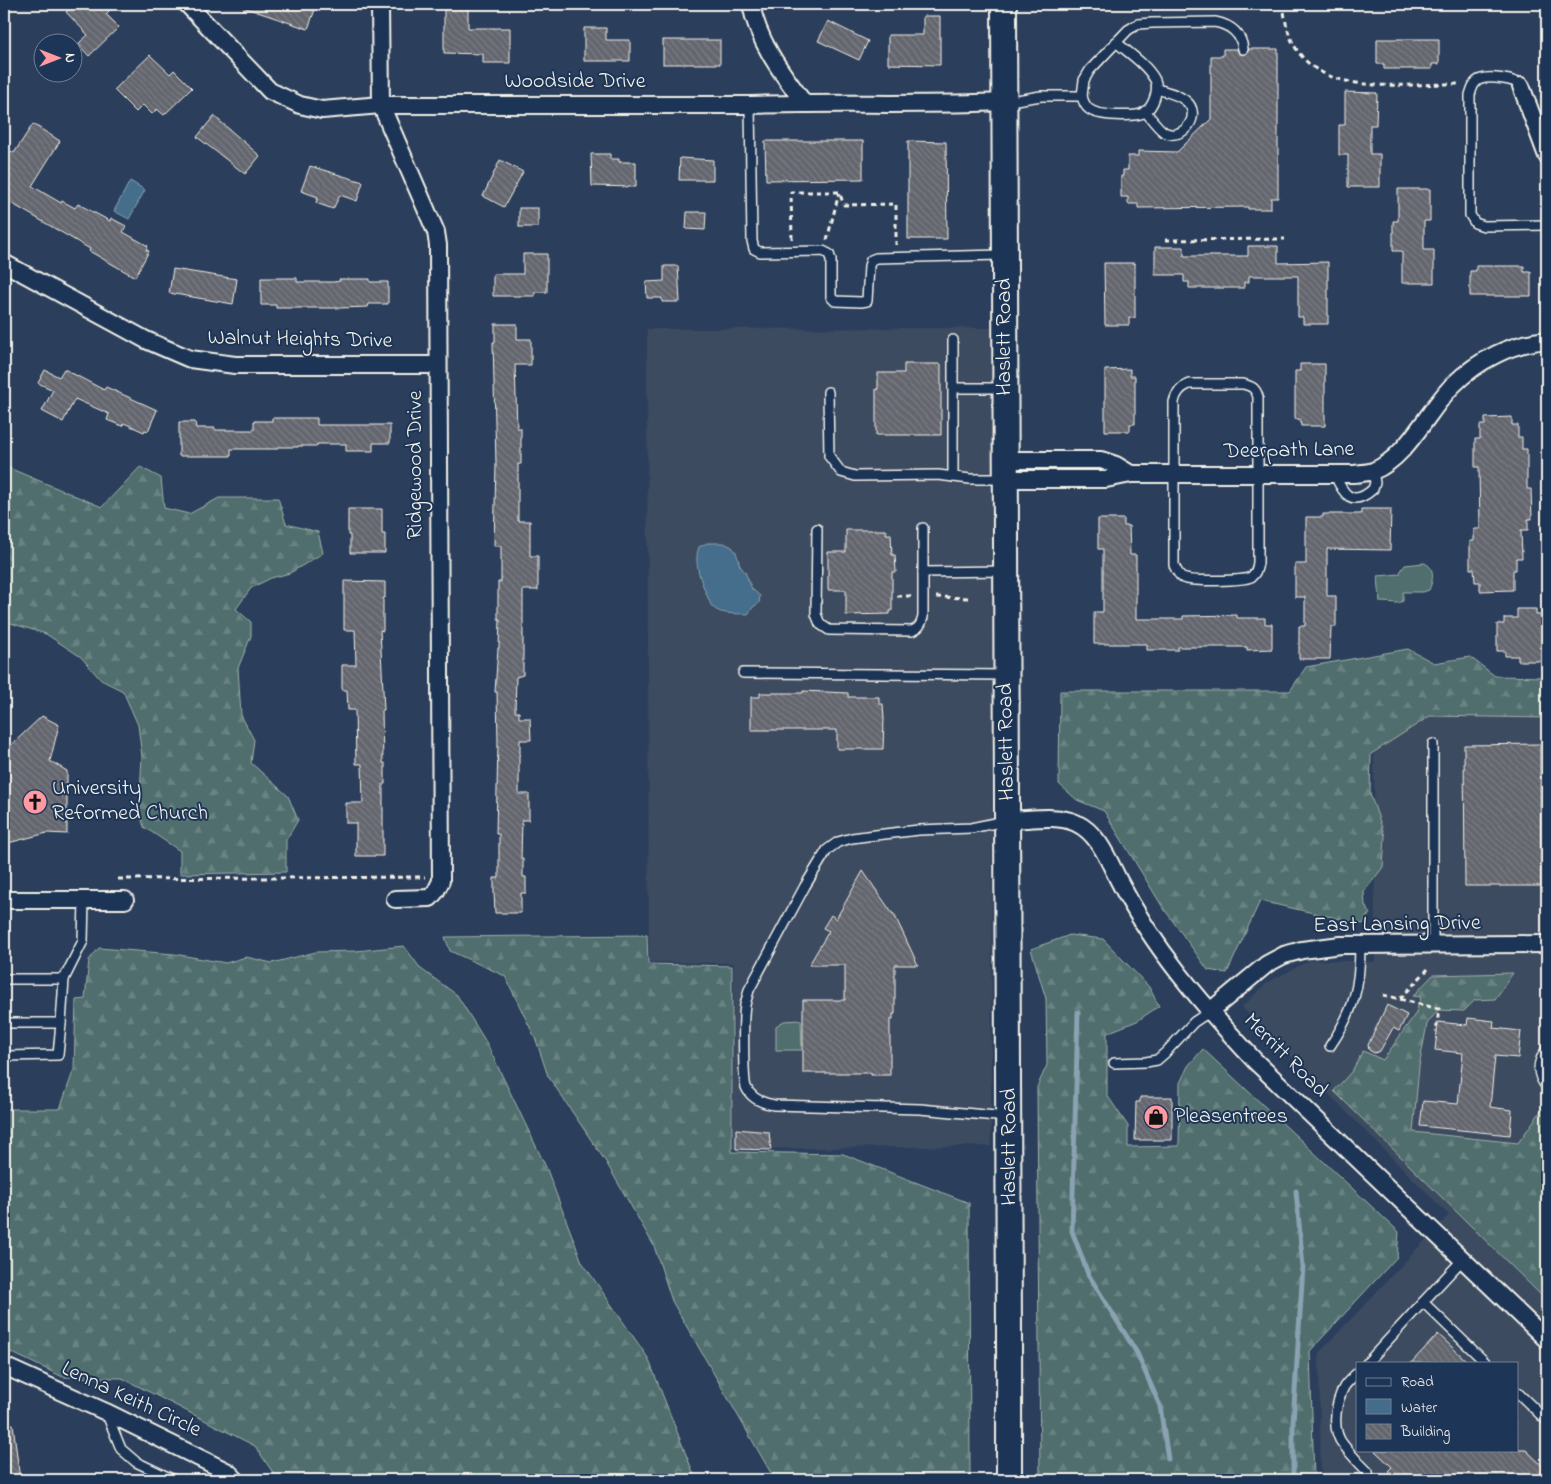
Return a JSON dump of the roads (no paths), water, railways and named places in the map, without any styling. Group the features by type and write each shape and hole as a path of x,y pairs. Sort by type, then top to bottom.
{"main road":[{"name":"Haslett Road","path":"1004,4 1010,1480"}],"street":[{"name":"Woodside Drive","path":"187,4 270,91 300,105 322,110 381,105 750,105 1004,102"},
{"name":"Ridgewood Drive","path":"380,4 381,105 436,232 438,245 441,877 436,891 430,898 395,899"},
{"path":"751,4 761,37 776,65 804,103"},
{"path":"1521,86 1547,156"},
{"name":"Walnut Heights Drive","path":"4,263 146,340 190,359 235,365 438,364"},
{"name":"Deerpath Lane","path":"1006,470 1101,460 1116,465 1131,474 1335,475 1373,470 1388,462 1404,447 1452,386 1467,372 1500,352 1518,345 1547,340"},
{"name":"Merritt Road","path":"1008,820 1056,818 1075,822 1090,832 1105,852 1119,882 1146,928 1209,1012 1255,1060 1464,1258 1547,1340"},
{"path":"4,900 125,900"},
{"name":"East Lansing Drive","path":"1209,1012 1267,964 1284,955 1321,946 1547,944"},
{"name":"Lenna Keith Circle","path":"4,1366 106,1412 228,1472 236,1480"}],"lane":[{"path":"1116,42 1150,73 1156,82 1155,97 1146,111 1136,115 1096,113 1089,110 1084,103 1082,96 1084,80 1090,70 1116,42 1128,30 1138,24 1152,22 1216,22 1225,24 1240,37 1243,49"},
{"path":"1521,86 1513,80 1480,79 1473,84 1470,95 1470,215 1475,224 1484,226 1547,225"},
{"path":"1146,111 1159,128 1170,134 1182,132 1191,123 1192,110 1185,100 1177,95 1157,89"},
{"path":"1004,102 1041,96 1082,96"},
{"path":"750,105 752,241 754,249 760,252 824,251 829,254 831,260 831,297 835,302 867,301 869,266 871,260 876,258 1005,255"},
{"path":"953,340 953,477"},
{"path":"1189,384 1243,384 1251,386 1256,391 1258,397 1258,474 1258,563 1256,571 1252,576 1244,580 1193,580 1183,578 1174,565 1174,402 1176,394 1181,388 1189,384"},
{"path":"953,388 1006,388"},
{"path":"828,392 829,456 840,472 855,476 938,475 970,479 1006,470"},
{"path":"1335,475 1341,491 1351,497 1360,497 1373,489 1375,483 1373,470"},
{"path":"817,529 816,614 820,624 829,630 912,630 922,624 923,617 923,528"},
{"path":"923,572 1006,571"},
{"path":"743,673 1006,674"},
{"path":"1432,744 1433,945"},
{"path":"1008,820 971,828 919,830 852,838 838,842 827,850 805,886 749,990 745,1005 744,1074 746,1086 752,1096 761,1103 774,1105 920,1109 1010,1118"},
{"path":"4,1056 58,1055 64,979 83,941 84,900"},
{"path":"1330,1046 1344,1025 1353,1003 1360,970 1360,945"},
{"path":"4,979 64,979"},
{"path":"1114,1063 1157,1060 1166,1053 1194,1022 1209,1012"},
{"path":"4,1023 61,1023"},
{"path":"1547,1049 1540,1061 1539,1068 1539,1075 1547,1087"},
{"path":"1367,1362 1464,1258"},
{"path":"1423,1302 1485,1362"},
{"path":"1356,1374 1345,1386 1338,1402 1336,1420 1339,1438 1369,1476 1377,1480"},
{"path":"1518,1393 1547,1421"},
{"path":"106,1412 122,1448 136,1462 174,1480"}],"water":[{"path":"130,181 145,190 129,219 114,211"},
{"path":"707,543 724,543 732,547 736,552 740,566 745,572 752,589 760,596 759,603 748,614 718,611 711,605 697,562 699,547"}],"waterway":[{"path":"1078,1012 1072,1231 1088,1274 1137,1353 1160,1406 1168,1459"},
{"path":"1293,1480 1293,1422 1303,1267 1296,1191"}],"place":[{"name":"University Reformed Church","path":"35,802"},
{"name":"Pleasentrees","path":"1156,1117"}]}
